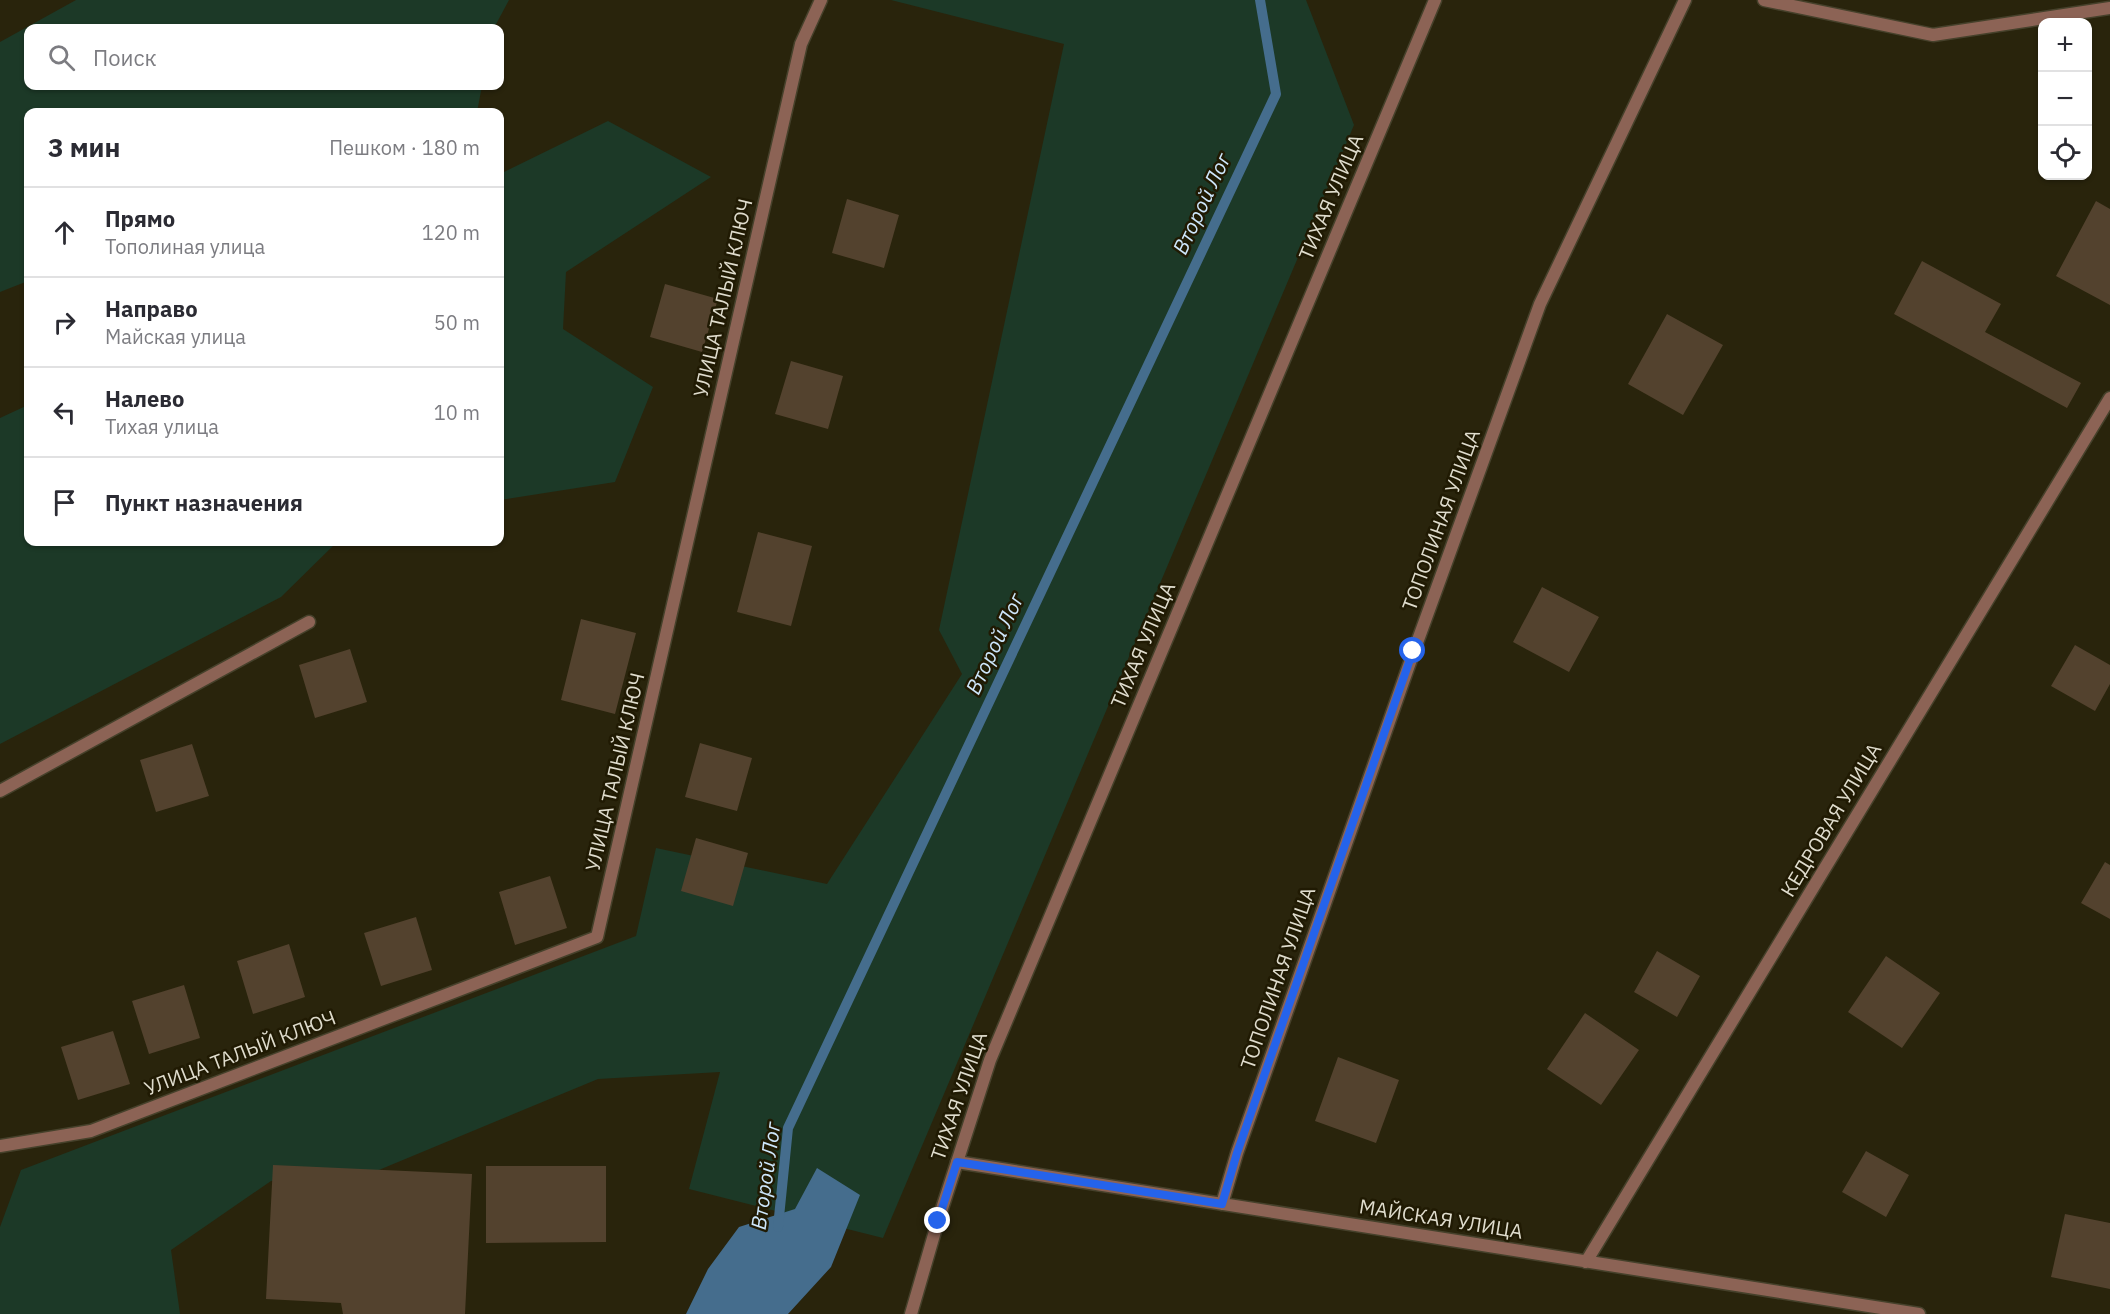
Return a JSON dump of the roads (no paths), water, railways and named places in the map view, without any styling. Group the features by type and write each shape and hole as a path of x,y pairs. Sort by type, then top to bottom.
{"street":[{"name":"УЛИЦА ТАЛЫЙ КЛЮЧ","path":"0,1146 92,1131 597,937 801,44 821,0"},
{"name":"ТИХАЯ УЛИЦА","path":"911,1314 990,1060 1435,0"},
{"name":"ТОПОЛИНАЯ УЛИЦА","path":"1222,1204 1237,1153 1413,651 1540,304 1685,0"},
{"path":"1764,0 1933,35 2110,8"},
{"name":"КЕДРОВАЯ УЛИЦА","path":"1586,1262 2110,398"},
{"path":"0,791 309,621"},
{"name":"МАЙСКАЯ УЛИЦА","path":"957,1162 1919,1314"}],"water":[{"path":"817,1168 860,1195 831,1267 788,1314 686,1314 708,1269 739,1227 795,1209"}],"waterway":[{"name":"Второй Лог","path":"778,1227 788,1128 1276,94 1260,0"}]}
